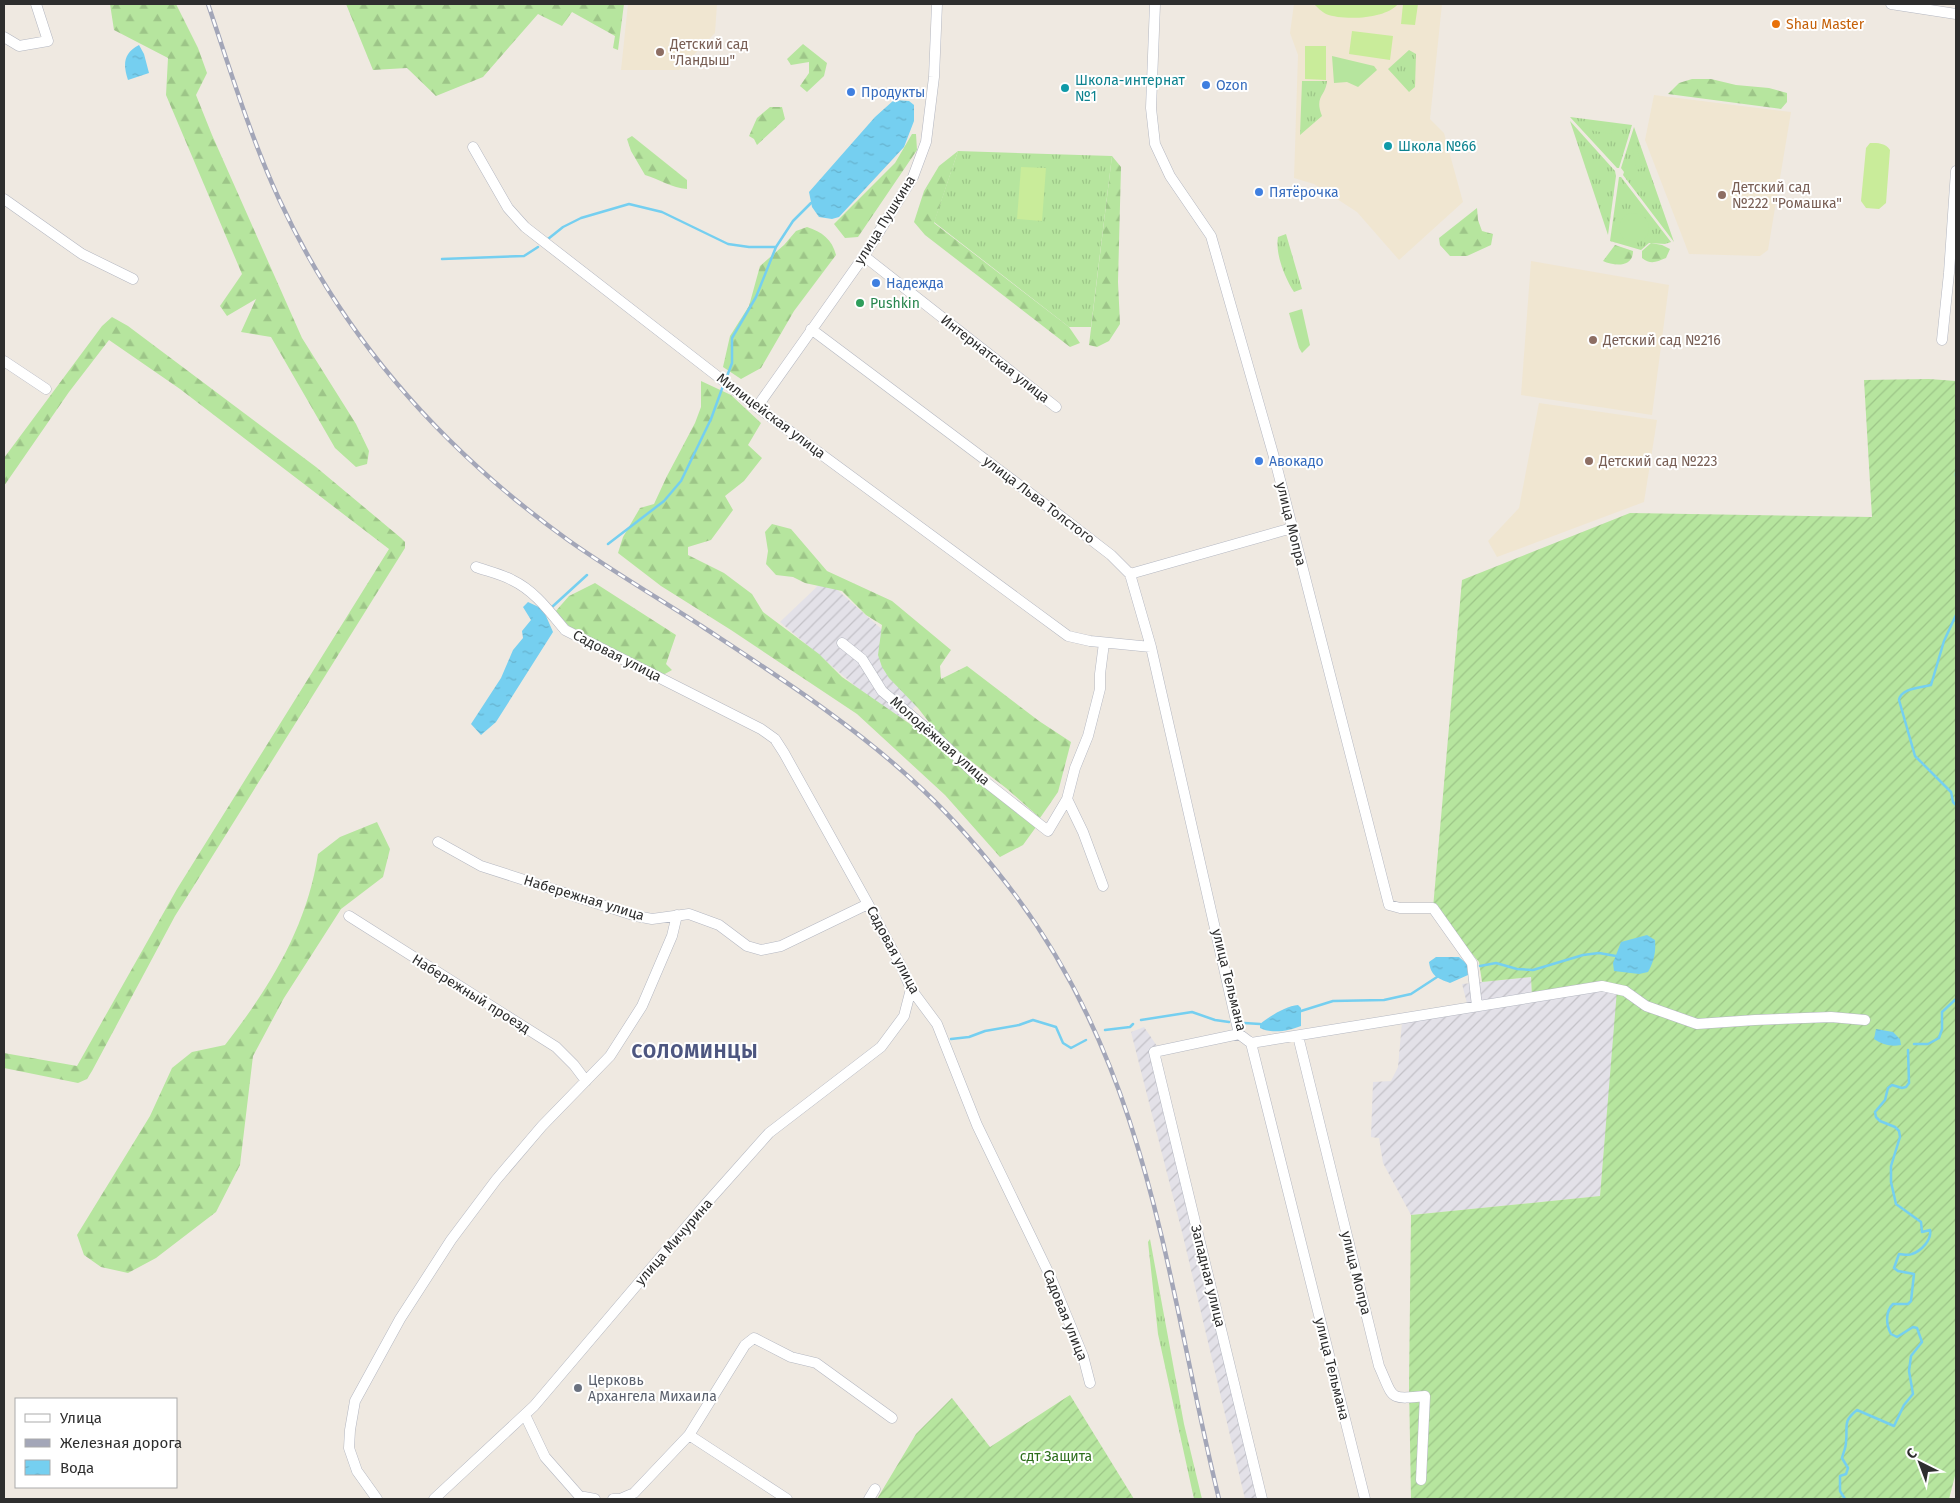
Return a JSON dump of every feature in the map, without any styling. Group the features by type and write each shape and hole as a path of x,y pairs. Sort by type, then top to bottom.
{"street":[{"path":"4,37 19,46 48,41 36,4"},
{"name":"улица Пушкина","path":"757,406 864,256 913,177 926,142 934,77 937,4"},
{"name":"улица Мопра","path":"1155,4 1150,108 1155,144 1170,176 1211,236 1277,469 1389,905 1400,908 1433,908 1472,963 1477,1006"},
{"path":"1891,4 1956,14"},
{"name":"Милицейская улица","path":"472,147 508,208 525,227 757,406 1068,636 1104,643 1151,647"},
{"path":"1942,340 1956,171"},
{"path":"4,199 82,254 132,279"},
{"name":"Интернатская улица","path":"864,256 1056,407"},
{"name":"улица Льва Толстого","path":"811,329 1066,520 1110,554 1130,574"},
{"path":"4,361 46,389"},
{"path":"1130,574 1292,528"},
{"name":"Садовая улица","path":"476,567 512,580 534,595 546,606 565,630 761,729 775,739 868,904 911,989 937,1024 976,1125 1051,1278 1083,1356 1090,1383"},
{"name":"улица Тельмана","path":"1130,574 1151,647 1239,1034 1251,1044 1365,1499"},
{"name":"Молодёжная улица","path":"842,642 862,659 882,692 933,734 973,772 1048,831 1067,799"},
{"path":"1103,886 1083,832 1067,799 1075,768 1088,736 1100,688 1104,643"},
{"name":"Набережная улица","path":"438,842 480,866 636,916 652,919 689,914 719,925 747,946 760,950 780,946 868,904"},
{"path":"377,1499 357,1471 349,1448 355,1401 400,1319 451,1240 501,1173 542,1126 610,1056 642,1006 672,936 677,915"},
{"name":"Набережный проезд","path":"348,916 556,1047 574,1065 586,1081"},
{"path":"1251,1044 1602,986 1625,991 1646,1006 1697,1024 1831,1018 1865,1020"},
{"name":"улица Мичурина","path":"434,1499 525,1416 704,1206 769,1133 881,1047 904,1016 911,989"},
{"name":"Западная улица","path":"1239,1034 1154,1052 1262,1499"},
{"name":"улица Мопра","path":"1298,1036 1379,1366 1393,1395 1399,1399 1425,1396 1421,1480"},
{"path":"613,1499 620,1499 634,1493 689,1436 745,1345 754,1338 791,1357 816,1363 892,1418"},
{"path":"525,1416 545,1457 580,1497 595,1499"},
{"path":"689,1436 788,1499"},
{"path":"869,1499 875,1489"}],"shaded area":[{"name":"Детский сад \"Ландыш\"","path":"628,4 717,4 715,33 679,70 621,70"},
{"path":"1294,4 1442,4 1430,119 1444,133 1463,202 1399,260 1357,212 1314,184 1294,178 1298,55 1290,33"},
{"name":"Детский сад №222 \"Ромашка\"","path":"1654,95 1791,112 1768,250 1760,256 1689,254 1645,140"},
{"name":"Детский сад №216","path":"1531,261 1669,285 1652,415 1521,395"},
{"name":"Детский сад №223","path":"1539,403 1657,420 1644,502 1497,557 1488,541 1519,508"},
{"path":"825,579 938,679 900,724 780,622"},
{"path":"1531,977 1532,996 1618,990 1600,1196 1411,1215 1383,1163 1379,1138 1371,1137 1373,1082 1391,1081 1398,1067 1402,1022 1469,1011 1462,984"},
{"path":"1144,1027 1157,1046 1267,1499 1245,1499 1183,1236 1131,1032"}],"green space":[{"path":"110,4 176,4 198,48 207,73 196,95 212,135 302,338 356,424 369,451 367,464 356,467 335,448 271,337 241,332 256,299 227,316 220,306 242,274 166,95 168,58 114,30"},
{"path":"346,4 624,4 618,50 613,48 615,36 572,12 562,26 538,14 483,77 436,96 407,68 373,70"},
{"path":"1314,4 1398,4 1392,9 1375,16 1343,18 1326,14"},
{"path":"1403,4 1418,4 1415,25 1401,24"},
{"path":"1352,31 1393,36 1390,60 1349,54"},
{"path":"803,44 827,63 824,76 807,92 800,86 809,73 809,62 791,65 787,59"},
{"path":"1305,46 1326,46 1326,80 1305,79"},
{"path":"1409,50 1416,54 1415,87 1409,92 1388,69"},
{"path":"1332,56 1374,66 1377,70 1358,87 1347,82 1334,83"},
{"path":"1692,79 1711,79 1736,85 1769,88 1787,93 1787,102 1781,109 1668,94 1679,83"},
{"path":"1302,81 1327,81 1319,104 1322,116 1300,135"},
{"path":"770,107 782,107 785,119 757,145 754,139 749,136 757,118"},
{"path":"1570,117 1632,125 1619,168 1617,168"},
{"path":"1570,121 1615,171 1616,176 1608,235"},
{"path":"1590,122 1613,126 1611,134 1589,130"},
{"path":"1634,127 1674,242 1623,175 1624,172 1621,168"},
{"path":"912,134 916,134 917,150 858,237 845,238 834,224 895,163"},
{"path":"632,136 687,180 687,189 676,187 645,175 631,151 627,139"},
{"path":"1870,143 1879,143 1890,150 1886,203 1879,209 1866,208 1861,201 1866,148"},
{"path":"1637,148 1642,168 1637,170 1632,149"},
{"path":"958,151 1112,156 1091,327 1069,327 934,222"},
{"path":"958,151 934,223 1069,327 1080,343 1070,347 925,235 914,222 924,191 939,166"},
{"path":"1112,156 1121,167 1118,282 1120,324 1109,341 1097,347 1089,345"},
{"path":"1021,167 1046,168 1042,221 1017,219"},
{"path":"1619,177 1621,177 1671,242 1665,244 1649,243 1641,250 1610,241"},
{"path":"1477,208 1478,220 1482,231 1493,234 1491,245 1467,256 1450,256 1440,245 1439,238"},
{"path":"1634,213 1644,218 1649,228 1644,238 1634,243 1624,238 1619,228 1624,218"},
{"path":"807,227 826,237 836,255 794,311 761,368 741,379 723,367 730,336 749,306 760,266 784,245 796,231"},
{"path":"1286,234 1302,289 1294,292 1284,273 1277,244 1278,237"},
{"path":"1651,243 1670,249 1666,258 1651,262 1642,258 1642,251"},
{"path":"1615,245 1633,251 1630,260 1617,265 1603,261"},
{"path":"1302,309 1310,345 1302,353 1289,313"},
{"path":"112,317 128,326 316,467 401,538 405,542 405,548 175,916 92,1071 87,1079 78,1083 4,1068 4,1053 77,1066 177,889 389,549 180,389 109,340 69,392 4,486 4,458 102,326"},
{"path":"1929,379 1956,381 1956,1472 1949,1499 1411,1499 1409,1385 1411,1215 1600,1196 1617,990 1532,997 1531,977 1482,982 1479,962 1433,908 1462,580 1630,513 1872,517 1864,380"},
{"path":"701,381 731,395 761,423 748,445 762,458 744,481 725,496 733,510 711,540 688,547 688,555 724,573 752,594 763,612 819,654 842,677 913,726 1036,827 1023,845 1000,857 945,795 857,714 661,586 618,553 623,537 640,508 654,504 695,423 701,407"},
{"path":"772,524 791,529 827,571 892,601 951,650 940,666 941,679 967,666 1039,721 1071,742 1058,792 1040,818 1006,788 942,739 918,708 889,678 882,667 878,655 882,625 866,615 842,591 805,583 793,577 776,575 766,564 768,551 765,532"},
{"path":"595,583 676,635 666,664 672,670 663,675 570,627 555,612 569,596"},
{"path":"377,822 390,849 383,877 341,909 284,998 253,1056 240,1165 216,1212 156,1258 128,1273 101,1267 84,1255 77,1235 150,1116 172,1068 192,1052 225,1045 257,1001 296,931 313,881 318,854 340,837"},
{"path":"1150,1239 1184,1424 1202,1499 1194,1499 1158,1334 1148,1242"},
{"name":"сдт Защита","path":"1070,1395 1134,1499 877,1499 916,1434 952,1398 990,1447"}],"water":[{"path":"139,45 144,54 149,73 128,80 125,69 127,56"},
{"path":"894,100 909,101 914,105 914,121 904,147 839,217 832,219 819,217 812,207 809,192 875,117"},
{"path":"528,602 543,609 553,632 496,722 481,735 471,724 501,678 513,650 523,638 522,631 531,620 523,607"},
{"path":"1647,935 1655,940 1654,956 1648,972 1639,974 1614,971 1613,963 1621,942"},
{"path":"1436,957 1459,957 1467,964 1468,975 1450,983 1438,978 1431,970 1429,962"},
{"path":"1298,1005 1301,1008 1301,1026 1280,1031 1260,1028 1260,1024 1273,1015 1288,1007"},
{"path":"1876,1029 1893,1032 1900,1039 1901,1045 1887,1045 1874,1039"}],"waterway":[{"path":"726,379 732,363 732,338 756,297 776,247 793,221 811,203"},
{"path":"548,239 563,227 581,218 629,204 662,212 728,244 749,247 776,247"},
{"path":"442,259 524,256 538,247"},
{"path":"608,544 664,501 681,481 711,419 723,386"},
{"path":"552,607 587,575"},
{"path":"1956,615 1944,641 1931,685 1907,691 1900,696 1899,700 1915,756 1951,792 1953,802 1956,805"},
{"path":"1480,966 1496,963 1517,969 1533,970 1583,955 1599,953 1616,956"},
{"path":"1301,1011 1333,1001 1384,1000 1411,994 1437,977"},
{"path":"1914,1044 1928,1044 1939,1038 1942,1029 1942,1012 1956,999"},
{"path":"1141,1020 1192,1012 1215,1020 1229,1022"},
{"path":"951,1039 969,1037 985,1031 1019,1025 1033,1020 1056,1027 1063,1043 1071,1048 1086,1040"},
{"path":"1244,1023 1260,1024"},
{"path":"1105,1030 1130,1027 1133,1024"},
{"path":"1845,1499 1840,1491 1840,1476 1846,1474 1848,1468 1842,1458 1846,1444 1847,1421 1857,1410 1894,1426 1904,1405 1913,1394 1909,1371 1911,1356 1922,1342 1917,1328 1913,1327 1897,1337 1891,1334 1888,1327 1887,1319 1890,1307 1893,1304 1908,1304 1911,1301 1914,1274 1898,1271 1894,1268 1899,1254 1910,1255 1919,1250 1928,1241 1930,1230 1922,1232 1921,1222 1896,1204 1891,1182 1891,1166 1900,1137 1899,1131 1895,1127 1880,1121 1876,1117 1875,1112 1885,1100 1888,1088 1892,1085 1902,1088 1906,1087 1909,1083 1908,1050"}],"railway":[{"path":"208,4 232,78 279,199 305,250 334,299 366,345 401,389 479,469 568,540 703,627 817,704 898,767 960,828 1016,896 1062,966 1098,1038 1126,1111 1149,1187 1168,1263 1219,1499"}],"place":[{"name":"Shau Master","path":"1776,24"},
{"name":"Детский сад \"Ландыш\"","path":"660,52"},
{"name":"Ozon","path":"1206,85"},
{"name":"Школа-интернат №1","path":"1065,88"},
{"name":"Продукты","path":"851,92"},
{"name":"Школа №66","path":"1388,146"},
{"name":"Пятёрочка","path":"1259,192"},
{"name":"Детский сад №222 \"Ромашка\"","path":"1722,195"},
{"name":"Надежда","path":"876,283"},
{"name":"Pushkin","path":"860,303"},
{"name":"Детский сад №216","path":"1593,340"},
{"name":"Авокадо","path":"1259,461"},
{"name":"Детский сад №223","path":"1589,461"},
{"name":"Церковь Архангела Михаила","path":"578,1388"}],"district":[{"name":"СОЛОМИНЦЫ","path":"695,1051"}]}
